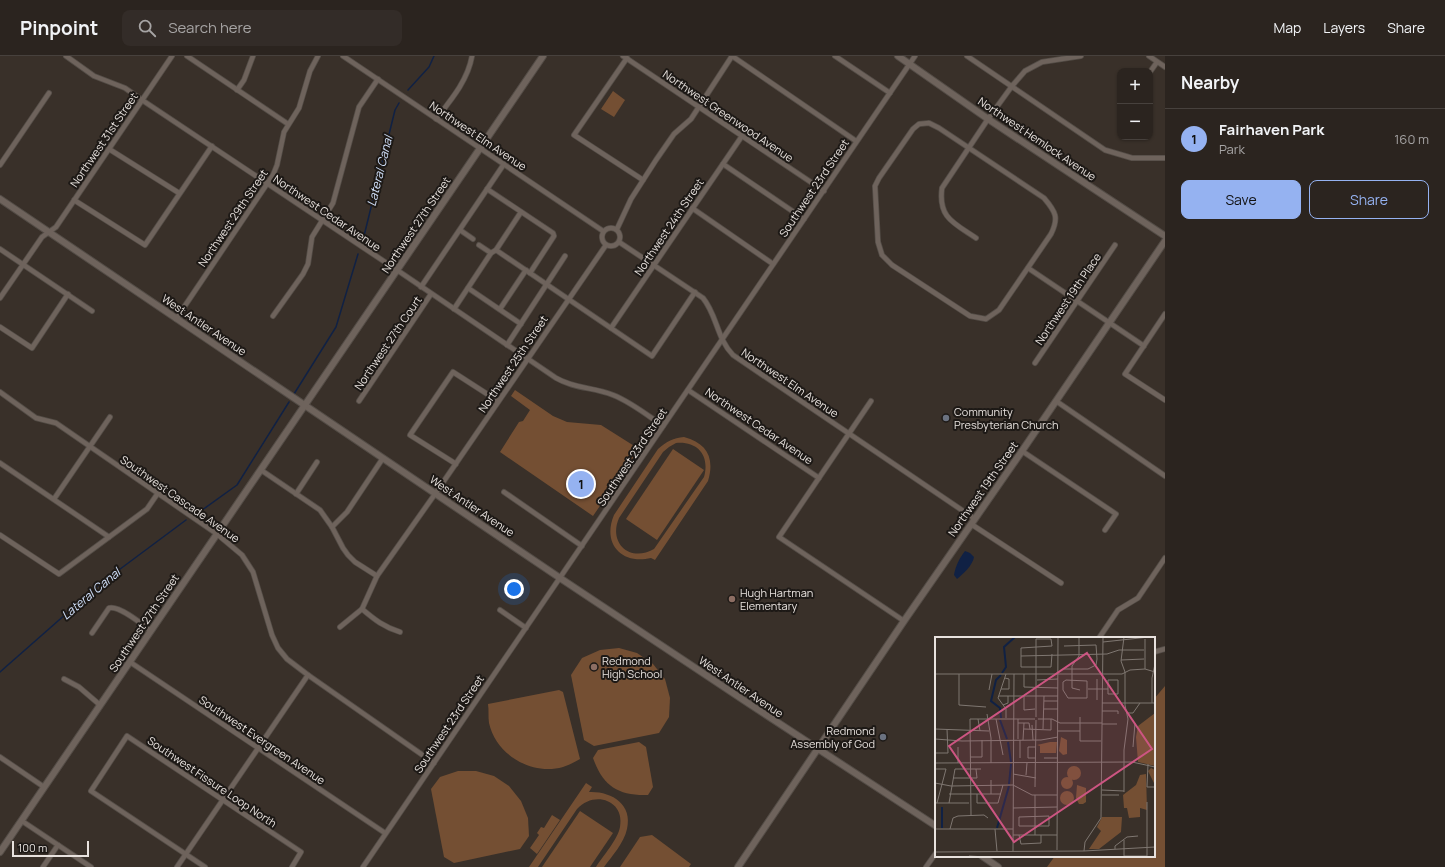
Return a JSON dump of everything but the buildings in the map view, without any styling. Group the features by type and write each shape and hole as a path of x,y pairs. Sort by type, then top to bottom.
{"street":[{"name":"Northwest Cedar Avenue","path":"66,56 94,76 125,88 556,378 566,384 611,394 624,400 663,426"},
{"name":"Northwest 31st Street","path":"0,298 42,237 56,227 172,56"},
{"path":"186,56 288,124"},
{"path":"237,90 244,80 253,56"},
{"name":"Northwest 29th Street","path":"176,319 273,176 277,165 284,132 299,108 310,71 318,56"},
{"name":"Northwest Elm Avenue","path":"343,56 603,231"},
{"path":"436,118 459,88 472,56"},
{"name":"Northwest 27th Street","path":"305,405 543,56"},
{"path":"617,229 611,227 603,231 602,237 606,245 612,246 619,242 620,236 617,229 642,180 674,134 687,123 699,107 732,56 856,141"},
{"path":"835,56 890,93"},
{"name":"Northwest Hemlock Avenue","path":"898,56 988,119 1165,236"},
{"name":"Southwest 23rd Street","path":"363,867 773,264 824,192 856,141 915,56"},
{"path":"967,56 1105,150 1132,158 1165,158"},
{"path":"976,238 952,222 942,209 942,188 988,119 1025,71 1042,62 1080,56"},
{"path":"1149,56 1165,67"},
{"path":"625,57 574,135 642,180"},
{"name":"Northwest Greenwood Avenue","path":"625,57 824,192"},
{"path":"1153,68 1157,62"},
{"path":"273,316 303,274 308,264 312,238 333,203 359,107 378,79"},
{"path":"0,165 49,93"},
{"path":"929,123 969,148 1044,198 1051,206 1055,215 1055,225 1051,234 999,310 986,319 970,316 892,264 882,255 878,242 875,186 878,178 913,129 920,124 929,123"},
{"name":"Northwest 24th Street","path":"611,328 742,136"},
{"path":"74,200 145,245 212,146"},
{"path":"109,149 179,193"},
{"path":"421,287 504,164"},
{"path":"723,164 804,219"},
{"path":"487,189 553,233 554,236 500,309"},
{"name":"West Antler Avenue","path":"0,199 560,578 935,825"},
{"path":"692,208 773,264"},
{"path":"454,309 491,253 496,250 521,212"},
{"path":"460,230 473,239"},
{"name":"Northwest 19th Street","path":"738,867 1165,241"},
{"name":"Northwest Elm Avenue","path":"619,242 695,292 708,304 722,340 727,349 733,355 849,434 1061,583"},
{"path":"479,245 491,253"},
{"name":"Northwest 25th Street","path":"362,610 377,576 436,494 498,401 606,245"},
{"name":"Northwest 19th Place","path":"1035,363 1115,245"},
{"path":"0,249 92,311"},
{"path":"496,250 652,356 695,292"},
{"path":"507,345 566,256"},
{"path":"1028,268 1144,346"},
{"path":"468,288 521,324"},
{"path":"0,327 32,348 68,294"},
{"name":"Northwest 27th Court","path":"359,402 432,294"},
{"path":"1165,314 1125,374 1165,400"},
{"path":"456,464 410,435 454,372 498,401"},
{"name":"Northwest Cedar Avenue","path":"688,390 819,478"},
{"name":"Southwest Cascade Avenue","path":"0,392 36,418 56,423 217,534 242,555 253,572 272,635 278,648 287,659 308,676 434,763"},
{"path":"871,401 779,537 904,622"},
{"path":"1056,401 1165,476"},
{"name":"Southwest 27th Street","path":"0,852 305,405"},
{"path":"54,499 110,417"},
{"path":"1022,451 1116,514 1105,530"},
{"path":"332,527 347,512 383,458"},
{"path":"296,494 317,462"},
{"path":"0,463 109,537"},
{"path":"261,470 320,510 332,527 348,555 355,562 377,576"},
{"path":"504,492 582,546"},
{"path":"0,535 59,574 147,509 158,493"},
{"path":"1100,637 1118,610 1138,598 1165,559"},
{"path":"92,633 109,608 114,607 151,631"},
{"path":"340,627 362,610 375,621 387,628 400,632"},
{"path":"500,610 526,628"},
{"path":"1155,652 1165,649"},
{"name":"Southwest Evergreen Avenue","path":"130,662 385,833"},
{"path":"177,867 308,676"},
{"path":"64,679 79,688 100,705"},
{"name":"Southwest Fissure Loop North","path":"185,854 91,791 127,736 302,852 292,867"},
{"path":"0,757 44,787"},
{"path":"22,821 91,867"},
{"path":"43,867 58,845"},
{"path":"185,854 205,867"},
{"path":"926,867 935,854"},
{"path":"983,857 998,867"}],"shaded area":[{"path":"613,91 625,100 614,117 601,109"},
{"path":"515,390 553,416 567,422 601,425 639,449 593,516 500,452 519,422 523,421 530,410 511,396"},
{"path":"684,437 704,447 710,459 710,473 708,481 655,560 651,558 631,558 623,555 617,550 610,535 614,515 658,449 670,440","holes":["676,443 684,443 696,447 704,456 704,477 654,549 645,553 637,554 629,552 623,548 616,535 616,527 619,518 663,452"]},
{"path":"673,449 704,470 657,540 626,519"},
{"path":"619,648 637,653 653,664 665,679 670,698 669,717 659,733 594,746 584,740 571,675 582,658 600,650"},
{"path":"1165,686 1165,867 1047,867 1054,857 1155,857 1155,698"},
{"path":"559,690 563,692 580,759 563,767 551,769 528,765 507,753 499,745 493,734 489,723 488,704"},
{"path":"639,742 646,747 653,787 648,795 628,794 613,787 602,776 593,758 598,750"},
{"path":"458,771 476,771 494,776 509,786 521,801 528,818 529,836 520,849 454,863 444,857 431,789 440,777"},
{"path":"586,783 592,787 589,792 597,792 612,797 623,806 627,813 627,829 617,849 604,867 596,867 619,832 620,818 618,810 613,804 599,799 592,800 584,803 577,809 538,867 529,867"},
{"path":"580,811 613,833 590,867 542,867"},
{"path":"552,815 560,820 537,854 530,848 539,835 537,833 541,827 544,828"},
{"path":"652,835 691,864 689,867 620,867 640,837"}],"water":[{"path":"965,551 974,557 972,563 957,579 954,575 955,569"}],"waterway":[{"name":"Lateral Canal","path":"408,90 429,67 434,56"},
{"name":"Lateral Canal","path":"363,240 395,110 399,103"},
{"name":"Lateral Canal","path":"294,394 336,327 358,254"},
{"name":"Lateral Canal","path":"198,513 237,485 289,402"},
{"name":"Lateral Canal","path":"0,672 100,584 186,520"}],"place":[{"name":"Community Presbyterian Church","path":"946,418"},
{"name":"Fairhaven Park","path":"581,484"},
{"name":"Hugh Hartman Elementary","path":"732,599"},
{"name":"Redmond High School","path":"594,667"},
{"name":"Redmond Assembly of God","path":"883,737"}]}
